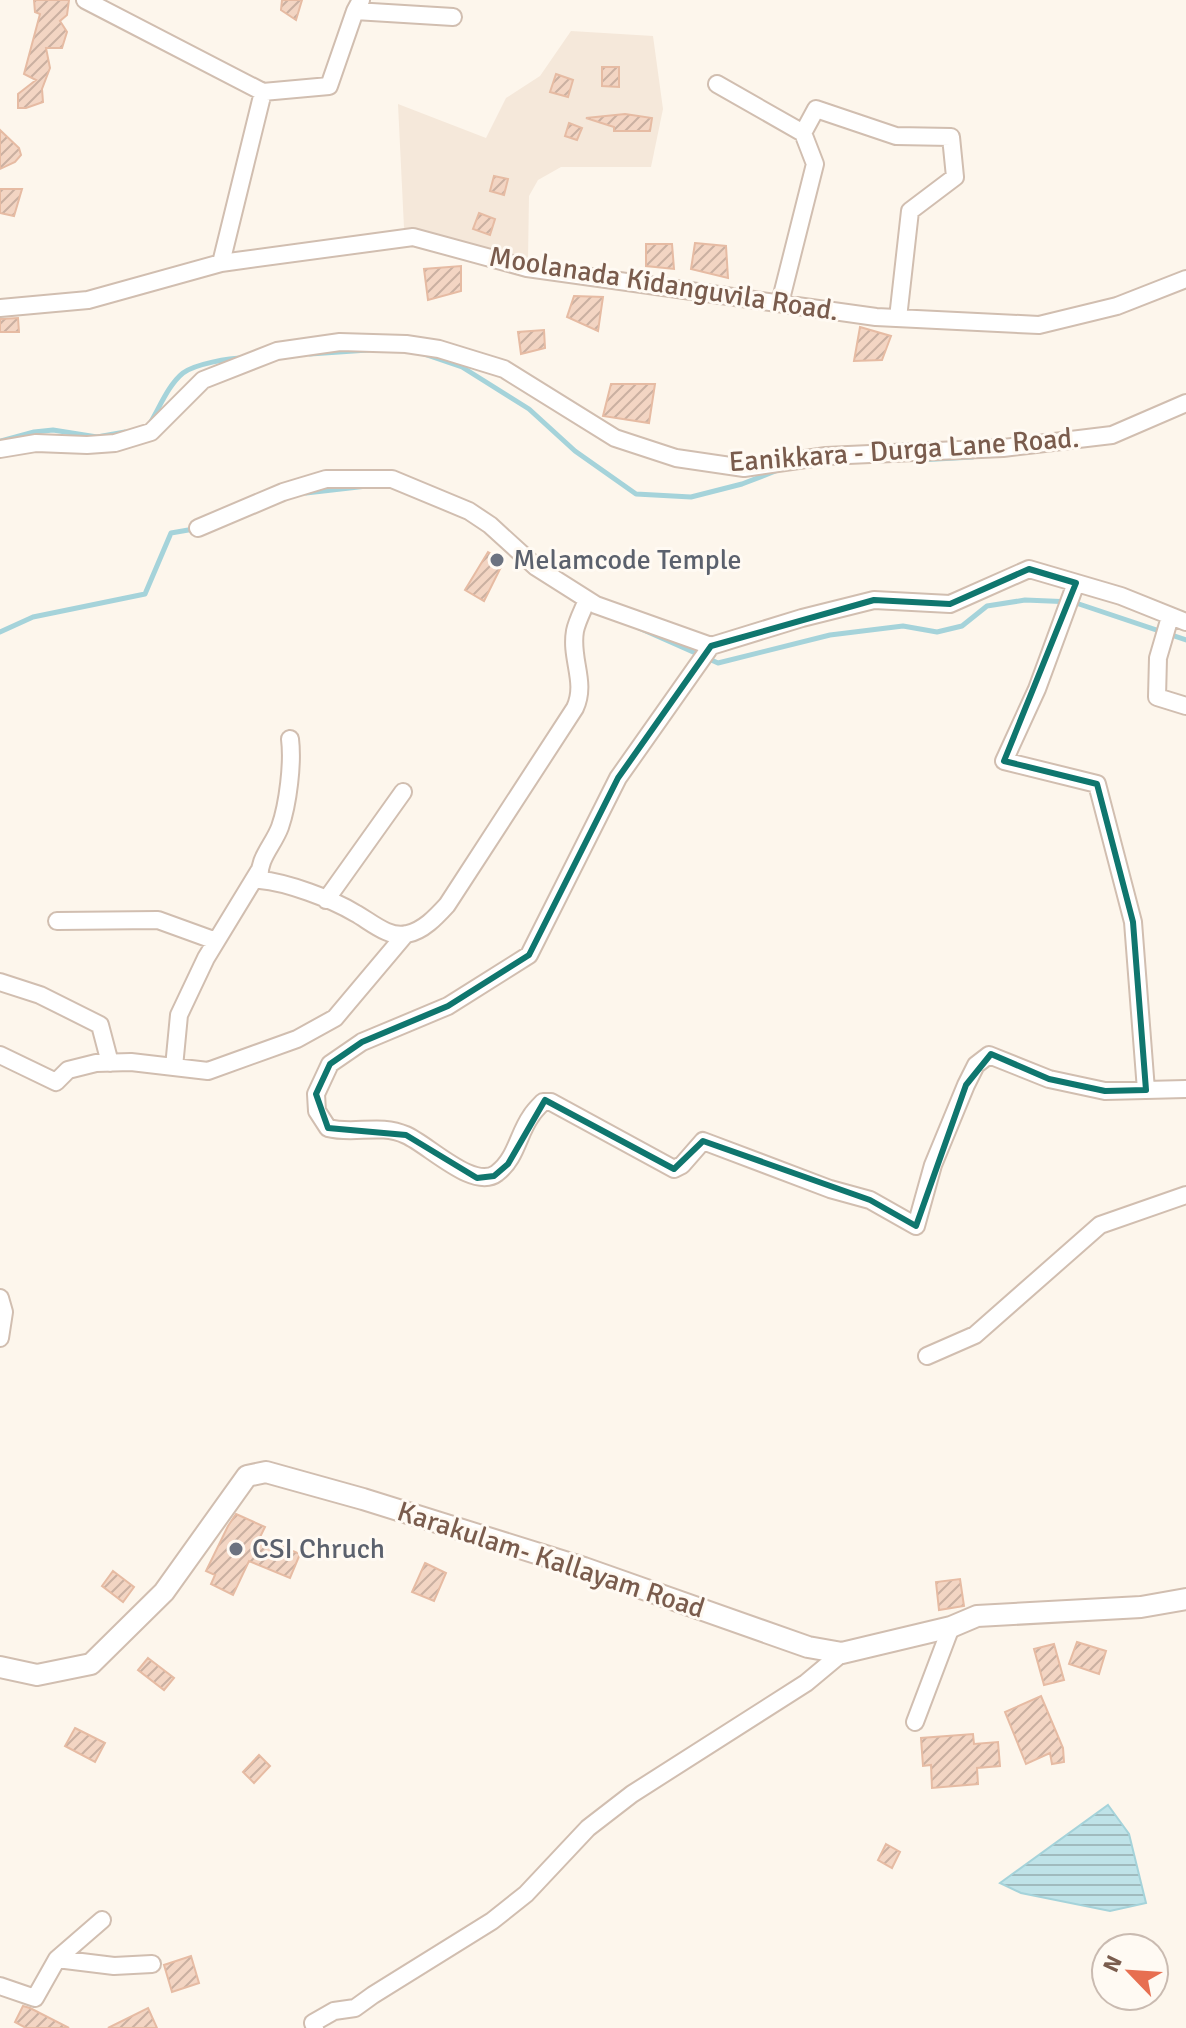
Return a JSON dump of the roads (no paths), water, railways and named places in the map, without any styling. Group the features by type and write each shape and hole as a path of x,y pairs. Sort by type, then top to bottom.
{"street":[{"path":"85,0 263,92 329,86 358,6 453,17"},
{"path":"717,84 803,133 815,164 780,303"},
{"path":"221,263 263,92"},
{"path":"803,133 816,109 896,136 951,137 955,177 910,211 898,318"},
{"name":"Moolanada Kidanguvila Road.","path":"0,308 88,300 221,263 413,237 527,268 898,318 1039,325 1117,306 1186,279"},
{"name":"Eanikkara - Durga Lane Road.","path":"0,449 36,443 115,443 151,432 203,380 277,351 340,342 406,344 439,349 504,369 615,438 676,458 744,468 826,456 1003,448 1112,435 1186,403"},
{"path":"198,528 283,492 326,479 392,479 469,511 586,604 672,634 706,653"},
{"path":"1186,706 1157,697 1158,658 1172,626 1121,596 1029,569 950,604 874,600 802,618 706,653 618,778 529,955 448,1006 362,1042 330,1064 316,1094 317,1111 328,1128 343,1132 377,1128 406,1135 477,1178 494,1176 508,1164 531,1116 543,1102 551,1102 674,1169 682,1165 703,1141 830,1189 870,1200 916,1226 933,1165 966,1085 976,1065 989,1055 1049,1079 1105,1091 1186,1089"},
{"path":"1076,583 1037,689 1004,761 1097,784 1133,922 1146,1090"},
{"path":"0,1055 56,1082 77,1066 110,1063 131,1062 208,1071 268,1051 335,1018 404,936 432,920 447,905 575,708 582,693 576,661 575,630 586,604"},
{"path":"174,1067 179,1015 216,941 259,871 279,829 287,799 290,739"},
{"path":"326,900 403,792"},
{"path":"259,871 260,880 272,881 326,900 355,912 376,927 404,936"},
{"path":"57,921 158,920 216,941"},
{"path":"0,982 40,995 100,1025 110,1063"},
{"path":"927,1356 975,1335 1100,1225 1186,1195"},
{"path":"0,1298 4,1312 0,1338"},
{"name":"Karakulam- Kallayam Road","path":"0,1667 37,1675 91,1664 164,1592 247,1476 266,1472 584,1568 808,1647 842,1653 951,1627 977,1616 1141,1607 1186,1599"},
{"path":"915,1722 951,1627"},
{"path":"315,2028 313,2023 334,2011 355,2008 492,1921 526,1894 588,1828 632,1794 806,1683 842,1653"},
{"path":"0,1986 35,1998 57,1959 102,1920"},
{"path":"57,1959 114,1966 152,1964"}],"water":[{"path":"1108,1805 1129,1834 1146,1903 1110,1911 1021,1893 1000,1883"}],"waterway":[{"path":"310,354 368,350"},
{"path":"421,353 462,367 529,409 575,451 636,494 691,497 742,484 778,470"},
{"path":"149,425 168,391 183,373 212,362 244,358"},
{"path":"1,441 53,430 97,437 125,432"},
{"path":"919,460 973,457"},
{"path":"306,493 367,486"},
{"path":"0,632 33,617 145,594 171,533 194,529"},
{"path":"639,628 718,663 830,635 903,626 937,632 962,626 987,606 1025,600 1073,602 1186,640"}],"place":[{"name":"Melamcode Temple","path":"497,560"},
{"name":"CSI Chruch","path":"236,1549"}]}
